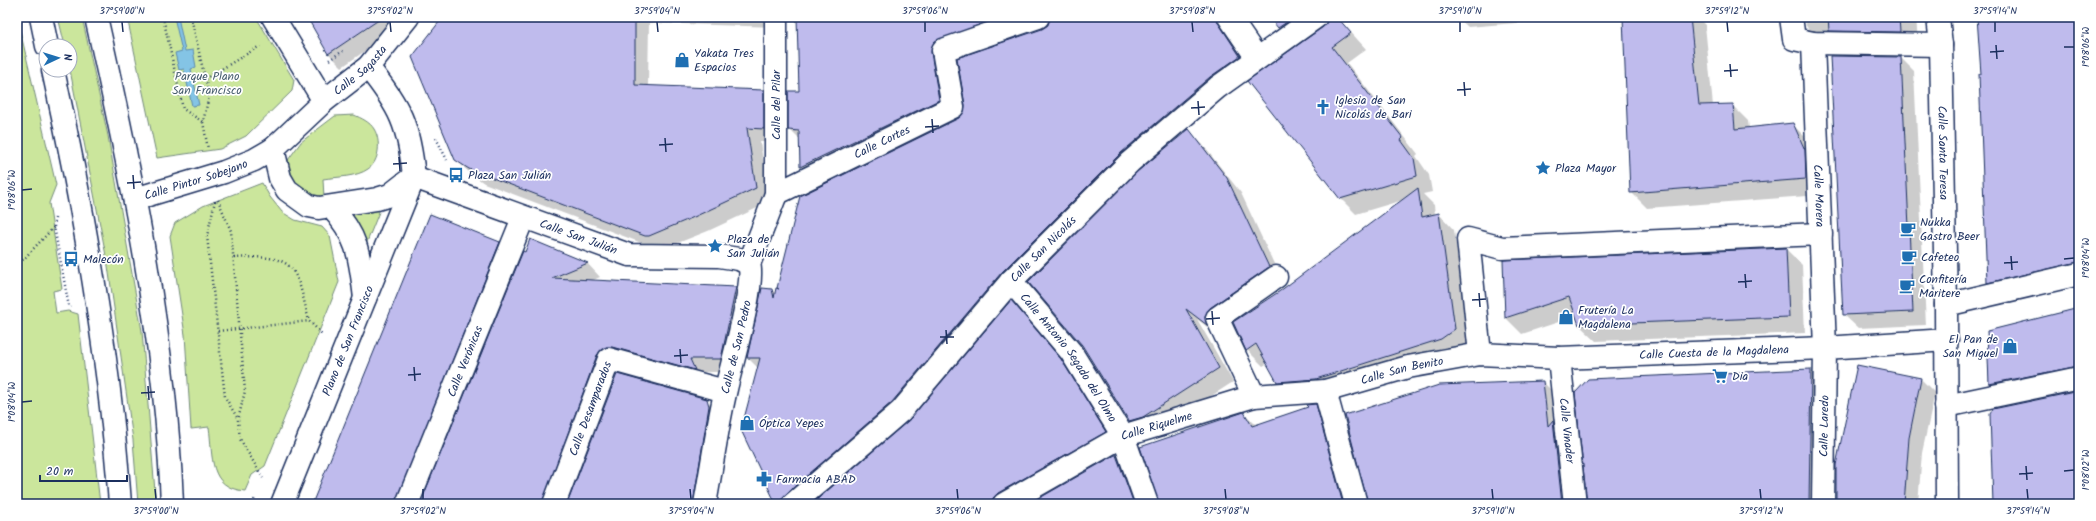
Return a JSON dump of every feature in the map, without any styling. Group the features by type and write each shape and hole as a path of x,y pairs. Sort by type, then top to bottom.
{"street":[{"path":"41,17 46,38"},
{"name":"Calle Pintor Sobejano","path":"96,17 135,199 224,172 254,160 273,149 324,101"},
{"path":"273,17 324,101"},
{"name":"Calle Sagasta","path":"324,101 368,67 408,17"},
{"name":"Calle del Pilar","path":"776,17 776,194"},
{"name":"Calle Cortes","path":"776,194 953,107 943,50 1038,17"},
{"path":"1229,17 1257,58"},
{"name":"Calle San Nicolás","path":"793,504 901,411 1011,281 1130,162 1218,87 1316,17"},
{"path":"1791,17 1794,39 1813,43 1941,46"},
{"name":"Calle Santa Teresa","path":"1938,17 1941,46 1946,305 1947,504"},
{"name":"Calle Morera","path":"1813,43 1825,348"},
{"path":"273,149 280,178 287,190 309,206 319,208 377,200 390,195 414,177 411,145 405,125 386,90 368,67"},
{"path":"55,78 82,217 112,413 120,504"},
{"name":"Calle San Julián","path":"414,177 523,218 629,255 719,256 739,259 749,264"},
{"name":"Plano de San Francisco","path":"282,504 414,177"},
{"name":"Calle de San Pedro","path":"705,504 725,391 749,290 751,270 749,264 776,194"},
{"path":"135,199 155,319 170,463 172,504"},
{"path":"331,207 350,230 356,246 365,298"},
{"name":"Calle Verónicas","path":"407,504 523,218"},
{"path":"1480,354 1468,239 1502,248 1821,234"},
{"path":"1946,305 2079,274"},
{"path":"1254,396 1217,318 1276,277"},
{"name":"Calle Antonio Segado del Olmo","path":"1011,281 1071,352 1123,436 1147,504"},
{"name":"Calle Cuesta de la Magdalena","path":"1480,354 1559,358 1825,348 1946,340"},
{"name":"Calle Laredo","path":"1823,504 1825,348"},
{"name":"Calle San Benito","path":"1325,391 1408,367 1480,354"},
{"name":"Calle Vinader","path":"1559,358 1575,504"},
{"name":"Calle Desamparados","path":"554,504 609,359 725,391"},
{"path":"1946,406 2079,378"},
{"path":"1325,391 1356,504"},
{"name":"Calle Riquelme","path":"1004,504 1123,436 1254,396 1325,391"}],"path":[{"path":"163,17 183,109 203,122"},
{"path":"191,17 209,96 203,122 209,150"},
{"path":"205,79 263,45"},
{"path":"307,73 344,50"},
{"path":"238,420 225,397 208,236 217,195 231,231 234,258 245,391 238,420 240,439 263,478"},
{"path":"234,258 267,256 278,258 290,267 300,285 309,321 323,334"},
{"path":"218,331 309,321"},
{"path":"320,341 325,327"},
{"path":"261,484 266,470"},
{"path":"252,504 258,491"}],"green space":[{"path":"17,17 56,185 49,203 62,289 53,291 56,313 68,311 78,314 100,504 17,504"},
{"path":"58,17 82,17 108,136 142,331 156,504 138,504 133,440 108,266 72,78 78,78 78,38 63,38"},
{"name":"Parque Plano San Francisco","path":"127,17 256,17 294,80 292,91 246,136 220,149 157,158"},
{"path":"354,115 370,124 374,129 378,139 378,150 375,161 368,169 358,174 323,179 324,198 311,198 293,184 288,169 288,160 301,142 335,116"},
{"path":"262,183 270,197 282,212 295,220 322,227 330,236 339,282 265,466 252,475 245,491 233,489 224,484 218,477 212,459 209,427 191,429 185,335 170,236 175,223 203,206"},
{"path":"378,209 379,212 365,247 351,213"}],"water":[{"path":"174,17 178,17 185,51 193,50 196,67 191,69 199,105 192,106 184,69 179,70 175,53 182,51"}],"building":[{"path":"307,17 383,17 328,54"},
{"path":"443,17 635,17 635,85 764,90 764,129 747,128 756,188 694,217 649,236 645,236 469,169 455,160 412,57"},
{"path":"797,17 1000,17 934,42 931,52 939,100 800,167 799,131 788,130 788,91 799,91"},
{"path":"1050,17 1216,17 1240,56 1210,77 1121,153 1002,272 892,402 785,495 781,504 776,504 741,430 760,358 747,358 762,288 772,289 774,298 776,288 779,289 777,288 800,196 959,118 964,112 965,105 957,58 1042,29 1048,25"},
{"path":"1269,17 1294,17 1278,28"},
{"name":"Iglesia de San Nicolás de Bari","path":"1328,17 1337,17 1351,33 1332,47 1403,138 1401,140 1414,158 1417,176 1340,199 1247,81 1323,27"},
{"path":"1623,17 1690,17 1699,105 1733,104 1735,129 1793,123 1805,150 1806,179 1630,193"},
{"path":"1828,17 1899,17 1900,32 1829,31"},
{"path":"1977,17 2079,17 2079,262 1987,283 1979,74 1981,74"},
{"path":"1830,56 1901,57 1913,312 1843,315"},
{"path":"1189,129 1227,178 1269,267 1210,308 1205,317 1207,325 1186,309 1219,368 1143,417 1129,421 1082,345 1028,282 1138,171"},
{"path":"1418,188 1422,217 1439,213 1455,329 1441,339 1316,379 1277,382 1256,344 1246,351 1233,322 1280,291"},
{"path":"430,214 500,242 395,504 312,504"},
{"path":"530,239 588,263 552,278 736,287 721,359 690,359 695,370 612,347 606,347 597,355 542,504 420,504 523,251 525,252"},
{"path":"1786,248 1789,317 1579,325 1569,297 1505,318 1503,260"},
{"path":"1011,300 1061,359 1106,432 998,493 993,498 992,504 812,504 910,419"},
{"path":"2079,308 2079,366 1989,384 1987,331"},
{"path":"1857,365 1921,378 1909,438 1904,504 1836,504 1836,465"},
{"path":"1811,369 1809,504 1587,504 1575,393 1588,379"},
{"path":"617,374 707,399 709,406 693,504 567,504"},
{"path":"1543,381 1548,426 1553,420 1562,504 1368,504 1345,415 1439,385"},
{"path":"2079,391 2079,504 1993,504 1990,414 1993,409"},
{"path":"1316,404 1343,504 1159,504 1140,447 1244,412 1252,426 1308,407 1306,405"},
{"path":"1115,455 1134,504 1029,504"}],"place":[{"name":"Yakata Tres Espacios","path":"682,60"},
{"name":"Iglesia de San Nicolás de Bari","path":"1323,107"},
{"name":"Plaza Mayor","path":"1543,168"},
{"name":"Plaza San Julián","path":"456,175"},
{"name":"Nukka Gastro Beer","path":"1908,229"},
{"name":"Plaza de San Julián","path":"715,246"},
{"name":"Cafeteo","path":"1909,257"},
{"name":"Malecón","path":"71,259"},
{"name":"Confitería Maritere","path":"1907,286"},
{"name":"Frutería La Magdalena","path":"1566,317"},
{"name":"El Pan de San Miguel","path":"2010,346"},
{"name":"Dia","path":"1720,376"},
{"name":"Óptica Yepes","path":"747,423"},
{"name":"Farmacia ABAD","path":"764,479"}]}
